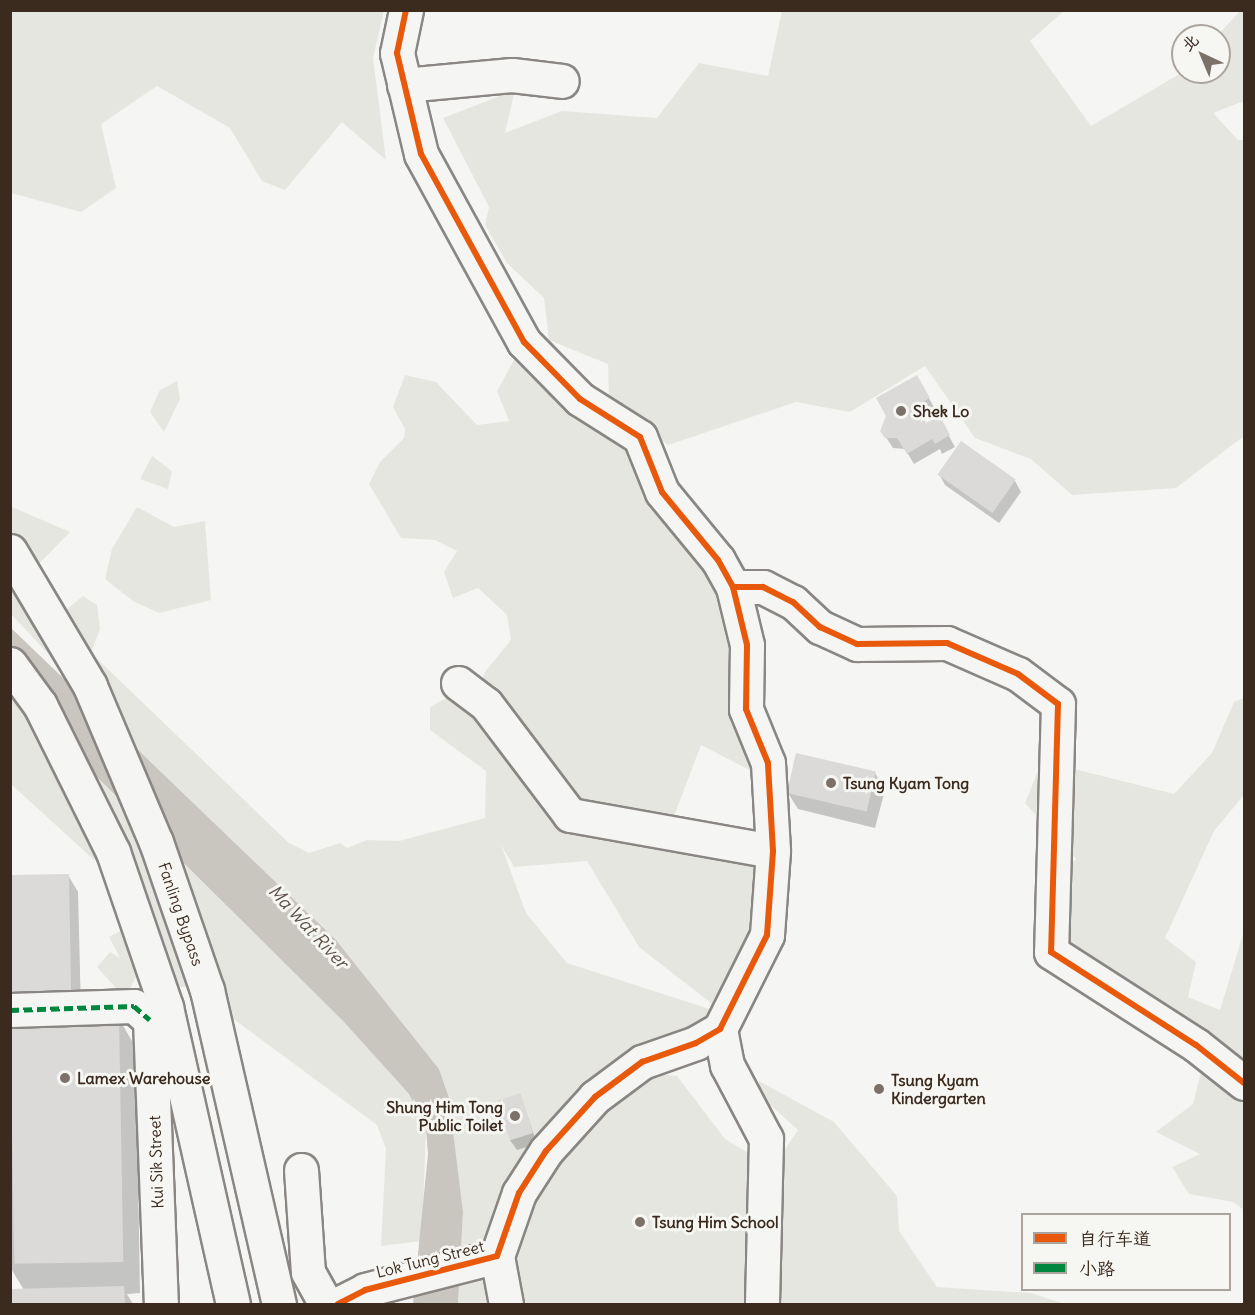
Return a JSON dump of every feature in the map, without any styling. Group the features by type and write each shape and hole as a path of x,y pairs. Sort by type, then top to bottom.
{"main road":[{"path":"406,10 397,53 421,154 524,342 580,399 640,437 662,492 718,560 733,587 747,645 746,709 768,763 773,851 767,935 720,1029 696,1042 642,1062 595,1097 546,1151 519,1194 489,1259 506,1305"},
{"path":"404,85 512,75 562,81"},
{"name":"Fanling Bypass","path":"10,551 90,686 156,842 207,990 279,1305"},
{"path":"733,587 763,587 794,602 820,627 857,644 947,643 1018,674 1058,704 1051,952 1196,1045 1245,1083"},
{"path":"10,664 40,705 116,864 166,1007 232,1305"},
{"path":"458,683 486,704 570,815 773,851"},
{"name":"Kui Sik Street","path":"10,1010 134,1006 150,1020 161,1305"},
{"path":"720,1029 727,1065 766,1139 762,1305"},
{"path":"301,1170 308,1272 326,1305"},
{"name":"Lok Tung Street","path":"338,1305 371,1288 489,1259"}],"shaded area":[{"path":"11,10 384,11 373,58 386,160 342,122 285,190 262,181 230,128 157,86 101,124 116,188 81,212 11,193"},
{"path":"1065,10 1030,41 1091,126 1171,79 1171,84 1231,84 1231,24 1228,24 1240,11 1244,11 1244,101 1213,113 1238,140 1244,140 1244,436 1176,488 1072,495 1031,459 975,438 925,366 850,412 796,402 668,445 609,396 608,364 549,340 544,298 507,263 485,225 489,207 443,118 515,90 505,133 562,111 657,118 699,63 768,76 782,11"},
{"path":"524,342 640,437 711,552 769,780 701,745 668,832 773,851 728,1014 624,1052 629,1071 677,1076 725,1139 747,1152 785,1149 798,1130 759,1095 759,1081 834,1122 897,1196 899,1231 937,1287 1031,1293 1065,1304 458,1304 463,1212 449,1098 439,1069 336,940 60,675 65,672 11,614 11,595 18,585 11,591 12,507 70,532 23,580 65,611 83,596 97,605 100,629 91,653 289,843 309,853 340,843 347,848 367,840 399,841 485,818 486,771 430,730 430,707 465,688 475,695 485,672 511,640 507,615 478,588 453,598 444,572 457,551 435,540 401,538 369,484 380,462 404,438 405,429 393,407 405,375 436,382 477,425 509,421 497,391","holes":["501,845 514,867 587,861 639,947 725,1014 567,963 526,913"]},
{"path":"177,381 180,399 164,432 150,412 160,390"},
{"path":"152,456 172,471 168,489 140,479"},
{"path":"137,507 174,527 205,521 211,600 159,613 133,601 105,579 112,549"},
{"path":"10,692 344,1022 409,1094 426,1129 422,1241 381,1246 386,1149 377,1125 190,987 160,986 147,956 125,998 97,967 110,952 120,958 109,937 134,924 118,882 11,784"},
{"path":"1244,698 1244,795 1214,831 1165,938 1196,962 1188,997 1220,1010 1244,931 1244,1210 1233,1202 1189,1194 1172,1167 1200,1154 1156,1132 1193,1104 1201,1072 1173,1010 1042,935 1039,898 1076,859 1025,803 1042,761 1174,794 1212,753 1234,702"}],"water":[{"name":"Ma Wat River","path":"10,627 336,940 439,1069 449,1098 463,1212 458,1304 413,1304 428,1154 426,1129 409,1094 344,1022 11,692"}],"building":[{"name":"Shek Lo","path":"917,375 930,398 916,405 926,423 940,416 950,435 935,444 932,439 907,454 897,438 885,438 880,431 886,416 876,398"},
{"path":"961,441 1016,479 992,513 937,475"},
{"name":"Tsung Kyam Tong","path":"796,753 876,771 867,811 787,793"},
{"path":"69,874 71,995 12,996 10,875"},
{"path":"119,1015 123,1262 14,1264 10,1017"},
{"name":"Shung Him Tong Public Toilet","path":"520,1093 533,1133 510,1140 497,1100"},
{"path":"124,1286 125,1304 10,1304 10,1289"}],"marked path":[{"path":"10,1010 134,1006 150,1020"}],"cycle path":[{"path":"338,1304 365,1290 497,1256 519,1193 546,1151 595,1097 642,1062 696,1043 720,1029 767,935 773,851 768,763 746,709 747,645 733,587 718,560 662,492 640,437 580,399 524,342 421,154 397,53 406,10"},
{"path":"733,587 763,587 793,602 820,627 857,644 947,643 1018,674 1058,704 1051,952 1196,1045 1244,1083"}],"place":[{"name":"Shek Lo","path":"901,411"},
{"name":"Tsung Kyam Tong","path":"831,783"},
{"name":"Lamex Warehouse","path":"65,1078"},
{"name":"Tsung Kyam Kindergarten","path":"879,1089"},
{"name":"Shung Him Tong Public Toilet","path":"515,1116"},
{"name":"Tsung Him School","path":"640,1222"}]}
